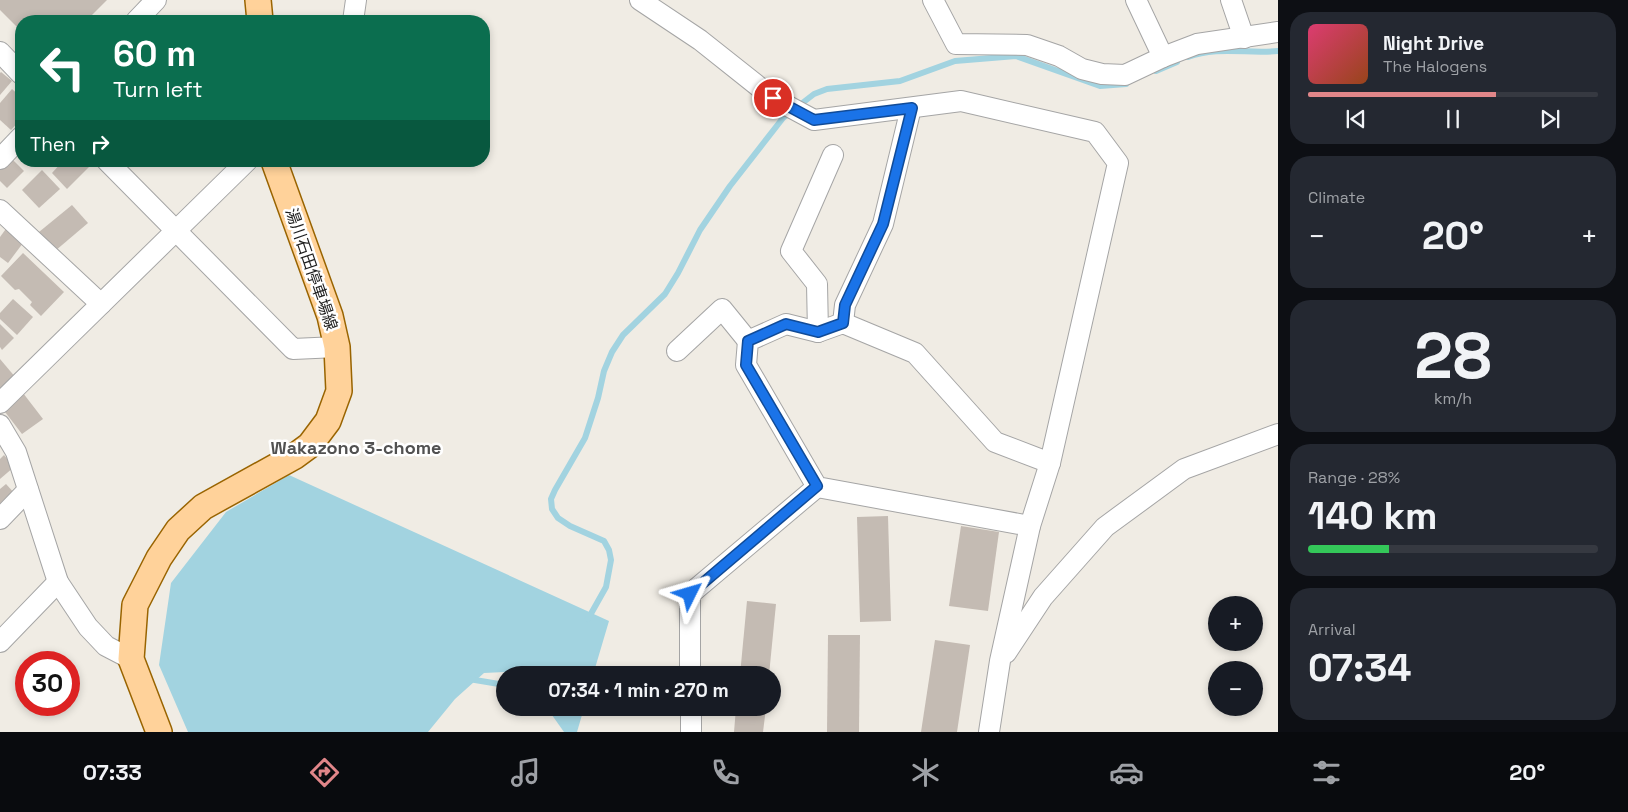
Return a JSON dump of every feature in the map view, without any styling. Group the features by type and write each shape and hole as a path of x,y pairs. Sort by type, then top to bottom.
{"main road":[{"path":"258,0 259,15"},
{"name":"湯川石田停車場線","path":"152,728 132,659 135,605 158,558 178,530 202,506 295,456 310,445 328,421 339,390 337,347 330,316 276,167"}],"street":[{"path":"142,15 156,0"},
{"path":"354,15 356,0"},
{"path":"640,0 700,40 773,98 814,120 961,101 1095,132 1118,163 1050,463 1030,526 1000,661 989,732"},
{"path":"933,0 956,44 1027,45 1059,56 1082,69 1102,74 1125,75 1163,57 1198,44 1278,32"},
{"path":"1136,0 1163,57"},
{"path":"1231,0 1244,38"},
{"path":"0,52 15,68"},
{"path":"843,323 845,305 883,224 912,108"},
{"path":"0,158 15,143"},
{"path":"818,332 817,284 791,251 833,155"},
{"path":"113,167 293,349 337,347"},
{"path":"0,403 241,167"},
{"path":"0,210 101,304"},
{"path":"677,351 722,309 748,341 746,365 817,486 1030,526"},
{"path":"748,341 786,324 818,332 843,323 915,353 995,442 1050,463"},
{"path":"0,425 16,452 58,582 88,627 106,646 132,659"},
{"path":"1000,661 1044,597 1105,527 1184,469 1278,434"},
{"path":"690,666 690,594 817,486"},
{"path":"0,519 28,490"},
{"path":"0,642 58,582"},
{"path":"691,716 691,732"}],"water":[{"path":"289,475 609,621 596,666 496,666 496,672 484,673 455,699 428,732 188,732 159,665 171,583 226,512"},
{"path":"553,716 582,716 577,732 564,732"}],"building":[{"path":"0,0 107,0 92,15 15,15 15,25 0,10"},
{"path":"0,73 12,81 0,95"},
{"path":"12,89 15,92 15,126 11,130 0,120 0,103"},
{"path":"10,157 15,162 15,167 20,167 24,171 7,188 0,181 0,167"},
{"path":"58,167 89,167 67,189 52,173"},
{"path":"42,170 60,189 39,208 22,190"},
{"path":"72,205 88,223 55,251 39,232"},
{"path":"8,226 26,239 8,263 0,257 0,237"},
{"path":"23,253 64,292 41,316 30,305 32,302 19,289 15,290 1,276"},
{"path":"13,299 33,317 17,335 0,319 0,313"},
{"path":"0,324 14,338 2,350 0,347"},
{"path":"0,359 16,378 0,392"},
{"path":"23,393 43,419 22,434 2,408"},
{"path":"4,455 14,467 0,479 0,459"},
{"path":"6,484 16,495 0,509 0,489"},
{"path":"888,516 891,621 860,622 857,517"},
{"path":"961,526 999,532 988,611 949,606"},
{"path":"747,601 776,604 770,666 741,666"},
{"path":"828,635 860,635 859,732 827,732"},
{"path":"935,640 970,645 957,732 921,732"},
{"path":"735,716 765,716 763,732 734,732"}],"waterway":[{"path":"1188,57 1221,51 1278,51"},
{"path":"588,619 606,587 611,560 609,550 604,541 570,526 558,518 552,509 551,499 585,438 598,398 604,371 612,352 623,335 665,294 700,230 730,186 783,118 814,94 827,89 900,81 955,61 1016,56 1100,86 1126,84"},
{"path":"1156,71 1177,62"},
{"path":"469,679 496,684"}],"district":[{"name":"Wakazono 3-chome","path":"356,448"}],"route":[{"path":"690,594 817,486 746,365 748,341 786,324 818,332 843,323 845,305 883,224 912,108 814,120 773,98"}]}
